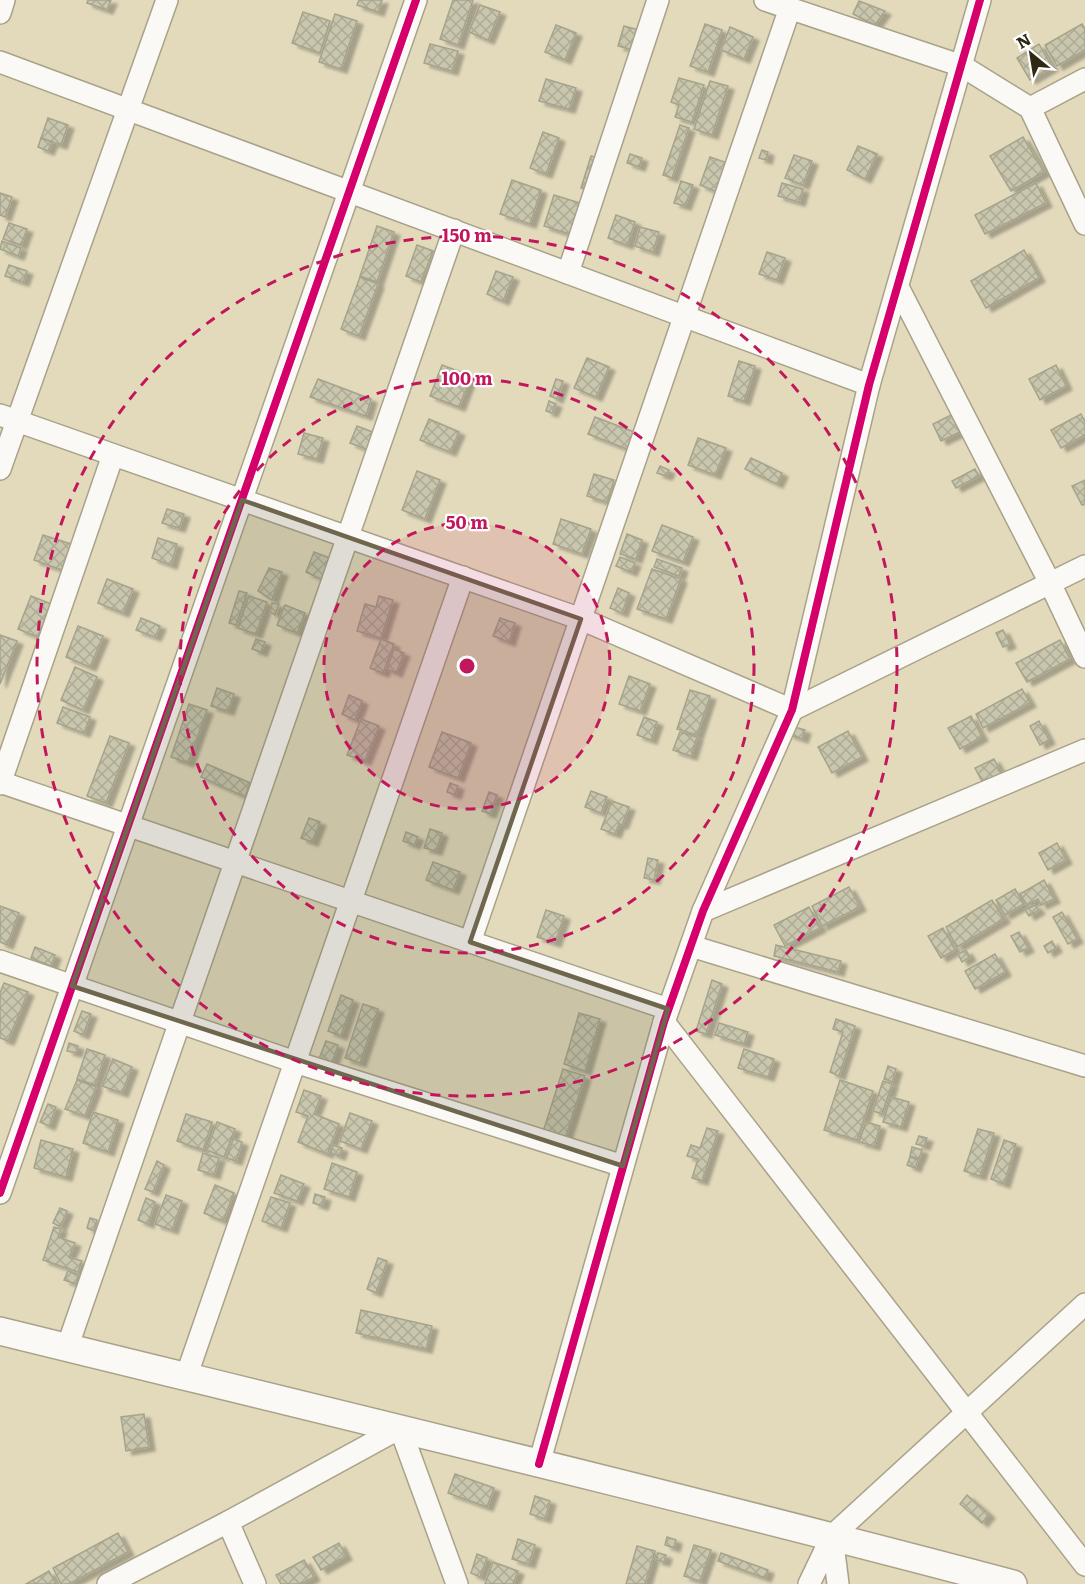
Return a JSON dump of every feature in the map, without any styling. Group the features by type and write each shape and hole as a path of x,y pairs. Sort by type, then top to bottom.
{"street":[{"path":"0,13 4,0"},
{"path":"0,469 8,418 128,109 167,0"},
{"path":"0,1193 416,0"},
{"path":"568,273 658,0"},
{"path":"765,0 962,66 1030,108 1085,224"},
{"path":"539,1464 666,1016 703,910 792,710 869,384 980,0"},
{"path":"470,942 790,8"},
{"path":"0,62 869,384"},
{"path":"1030,108 1085,79"},
{"path":"67,1348 454,230"},
{"path":"898,287 1050,583 1085,657"},
{"path":"8,418 581,618 792,710 1085,566"},
{"path":"113,455 0,783 470,942 666,1016 1085,1565"},
{"path":"186,1377 463,577"},
{"path":"703,910 1085,750"},
{"path":"691,946 1085,1066"},
{"path":"0,961 295,1062 623,1166"},
{"path":"809,1584 832,1536 1085,1304"},
{"path":"0,1331 832,1536 1013,1584"},
{"path":"108,1584 228,1522 399,1428"},
{"path":"399,1428 457,1584"},
{"path":"228,1522 255,1584"},
{"path":"832,1536 838,1584"}],"highlighted area":[{"path":"242,500 581,619 470,942 668,1009 623,1166 72,986"}],"building":[{"path":"88,0 111,0 107,10 87,3"},
{"path":"359,0 382,0 378,12 357,5"},
{"path":"453,0 473,0 458,45 440,39"},
{"path":"859,1 885,11 875,25 853,14"},
{"path":"480,5 500,12 488,40 469,32"},
{"path":"303,12 330,21 320,53 292,43"},
{"path":"335,14 357,21 341,69 319,62"},
{"path":"705,24 722,30 708,72 690,66"},
{"path":"1082,24 1085,29 1085,50 1057,66 1045,45"},
{"path":"556,25 576,33 565,60 545,52"},
{"path":"624,26 643,31 637,51 618,46"},
{"path":"730,27 753,37 744,59 721,50"},
{"path":"430,44 458,51 452,71 424,63"},
{"path":"1039,44 1052,67 1030,80 1017,58"},
{"path":"679,78 704,85 692,122 675,117 679,105 671,102"},
{"path":"546,79 576,88 569,109 539,101"},
{"path":"710,81 728,86 712,135 694,129"},
{"path":"48,118 68,125 61,145 41,138"},
{"path":"680,125 689,128 672,178 663,175"},
{"path":"543,132 559,138 546,174 530,168"},
{"path":"1023,137 1044,172 1011,191 990,156"},
{"path":"41,138 52,142 48,151 38,147"},
{"path":"858,146 877,154 865,179 847,170"},
{"path":"762,150 768,152 766,160 759,158"},
{"path":"630,154 642,158 639,167 627,163"},
{"path":"794,155 812,161 803,185 785,178"},
{"path":"591,156 599,158 590,190 581,188"},
{"path":"710,157 727,163 717,192 700,185"},
{"path":"512,180 541,190 530,224 500,214"},
{"path":"681,181 693,185 685,206 674,203"},
{"path":"782,183 803,189 799,202 778,196"},
{"path":"1036,183 1046,203 985,234 975,215"},
{"path":"0,193 12,197 5,217 0,215"},
{"path":"554,195 583,204 573,235 544,226"},
{"path":"616,215 635,222 627,245 608,238"},
{"path":"9,223 27,229 21,245 3,239"},
{"path":"377,226 394,232 377,282 360,276"},
{"path":"640,227 659,232 653,252 635,246"},
{"path":"2,241 21,248 18,256 0,249"},
{"path":"417,245 433,251 421,282 406,276"},
{"path":"1024,250 1039,278 986,308 971,281"},
{"path":"767,252 785,258 777,280 759,274"},
{"path":"9,265 27,271 23,282 5,276"},
{"path":"496,271 513,277 503,301 487,294"},
{"path":"360,277 378,284 359,336 341,329"},
{"path":"587,358 609,367 596,397 574,388"},
{"path":"739,361 755,366 744,401 728,396"},
{"path":"442,365 471,376 459,407 430,396"},
{"path":"1056,365 1066,386 1040,400 1029,379"},
{"path":"318,379 371,399 366,416 310,397"},
{"path":"556,379 563,381 557,399 550,396"},
{"path":"549,401 556,404 552,413 546,411"},
{"path":"953,414 962,431 941,441 933,424"},
{"path":"1081,414 1085,422 1085,435 1061,448 1051,430"},
{"path":"595,417 634,432 627,449 588,434"},
{"path":"429,419 459,432 450,452 420,440"},
{"path":"357,426 375,433 369,450 350,443"},
{"path":"304,433 323,438 317,459 298,454"},
{"path":"698,438 726,448 715,475 688,465"},
{"path":"751,458 782,473 777,484 745,469"},
{"path":"660,466 669,470 666,476 657,473"},
{"path":"975,469 979,476 956,488 952,481"},
{"path":"417,471 440,480 425,519 402,510"},
{"path":"594,474 614,480 607,502 587,496"},
{"path":"1085,480 1085,504 1082,505 1072,486"},
{"path":"167,509 184,514 179,528 162,523"},
{"path":"561,519 591,529 582,554 553,544"},
{"path":"662,525 693,537 683,562 652,551"},
{"path":"627,534 642,540 636,559 620,554"},
{"path":"43,535 71,544 62,570 34,560"},
{"path":"158,538 177,544 171,565 152,558"},
{"path":"314,552 332,559 323,580 306,572"},
{"path":"620,557 635,563 631,572 616,566"},
{"path":"657,559 682,568 679,576 654,567"},
{"path":"269,568 282,572 272,600 258,591"},
{"path":"652,569 681,579 666,619 637,609"},
{"path":"107,579 133,589 123,613 98,603"},
{"path":"618,588 629,593 622,613 610,608"},
{"path":"239,591 247,593 236,625 229,623"},
{"path":"31,596 51,604 38,637 18,629"},
{"path":"249,596 267,602 256,634 238,628"},
{"path":"379,596 393,600 381,638 357,631 365,604 376,607"},
{"path":"272,603 279,604 275,615 270,612"},
{"path":"285,605 305,613 297,633 277,625"},
{"path":"141,618 160,626 155,637 136,630"},
{"path":"500,618 515,623 509,642 493,636"},
{"path":"78,626 103,636 90,667 66,657"},
{"path":"1003,630 1010,644 1003,647 996,633"},
{"path":"0,635 17,641 0,684"},
{"path":"256,639 265,642 261,652 252,649"},
{"path":"381,639 394,644 383,673 370,668"},
{"path":"1060,640 1070,659 1027,682 1016,663"},
{"path":"394,649 404,653 396,673 387,669"},
{"path":"75,667 97,677 83,710 61,700"},
{"path":"629,676 650,684 640,711 619,704"},
{"path":"217,688 234,694 228,711 211,706"},
{"path":"1022,689 1030,703 983,728 976,714"},
{"path":"690,690 710,696 697,735 677,729"},
{"path":"349,695 362,701 355,720 342,714"},
{"path":"189,704 207,710 188,763 171,757"},
{"path":"63,707 90,717 84,733 57,723"},
{"path":"971,716 982,737 960,749 948,728"},
{"path":"644,717 657,722 651,740 637,735"},
{"path":"361,719 379,726 365,761 347,755"},
{"path":"1039,721 1049,740 1040,745 1030,726"},
{"path":"791,726 805,730 802,739 788,734"},
{"path":"848,731 862,757 832,773 818,747"},
{"path":"442,732 471,743 458,778 429,767"},
{"path":"680,732 697,737 691,756 673,750"},
{"path":"110,736 129,743 106,803 87,796"},
{"path":"994,759 1002,775 984,785 975,768"},
{"path":"207,764 250,783 245,797 201,777"},
{"path":"450,783 458,786 455,795 447,792"},
{"path":"591,791 607,797 601,813 585,807"},
{"path":"489,792 497,795 490,814 482,811"},
{"path":"612,801 629,807 622,825 619,824 615,834 601,829"},
{"path":"309,818 320,822 312,842 301,838"},
{"path":"430,829 442,833 436,851 424,848"},
{"path":"406,832 418,837 414,845 403,841"},
{"path":"1057,843 1066,860 1048,870 1039,853"},
{"path":"648,858 658,860 654,880 644,878"},
{"path":"433,862 460,872 453,890 426,880"},
{"path":"1044,880 1054,899 1041,905 1038,899 1027,905 1020,894"},
{"path":"849,887 860,907 822,926 812,906"},
{"path":"1015,889 1024,904 1005,915 996,900"},
{"path":"992,900 1004,919 957,947 946,927"},
{"path":"1035,905 1039,910 1029,916 1025,910"},
{"path":"0,906 19,913 7,945 0,942"},
{"path":"809,907 820,928 785,946 774,925"},
{"path":"546,910 564,916 555,943 537,937"},
{"path":"1062,912 1077,939 1068,944 1053,917"},
{"path":"943,928 955,950 941,958 928,936"},
{"path":"1019,932 1028,948 1020,952 1011,936"},
{"path":"1052,941 1056,948 1048,953 1044,946"},
{"path":"776,945 841,961 838,972 774,956"},
{"path":"35,947 55,955 51,966 31,958"},
{"path":"966,950 970,957 962,962 958,954"},
{"path":"995,954 1005,972 975,989 965,971"},
{"path":"712,980 722,984 706,1034 696,1031"},
{"path":"4,983 28,992 8,1041 0,1038 0,993"},
{"path":"341,995 353,1000 341,1036 328,1031"},
{"path":"363,1004 378,1009 360,1063 345,1058"},
{"path":"82,1011 91,1014 83,1035 74,1031"},
{"path":"579,1013 600,1019 585,1071 564,1064"},
{"path":"836,1019 855,1026 839,1076 830,1072 843,1032 833,1029"},
{"path":"719,1023 748,1032 744,1044 715,1035"},
{"path":"326,1041 338,1045 332,1063 319,1059"},
{"path":"69,1043 78,1046 76,1053 67,1051"},
{"path":"87,1049 105,1055 95,1085 77,1079"},
{"path":"744,1049 774,1059 768,1077 738,1068"},
{"path":"113,1059 132,1067 122,1093 102,1086"},
{"path":"888,1066 896,1069 892,1082 884,1079"},
{"path":"563,1069 585,1076 565,1139 543,1132"},
{"path":"77,1080 96,1087 85,1116 65,1109"},
{"path":"840,1080 873,1091 857,1140 824,1130"},
{"path":"883,1081 892,1084 882,1114 873,1111"},
{"path":"304,1090 321,1096 314,1114 339,1124 327,1154 298,1142 308,1116 296,1112"},
{"path":"891,1097 909,1102 901,1127 883,1122"},
{"path":"48,1104 56,1107 49,1126 40,1122"},
{"path":"93,1112 118,1120 108,1152 83,1143"},
{"path":"350,1113 372,1121 361,1149 340,1141"},
{"path":"186,1114 212,1122 203,1150 177,1141"},
{"path":"217,1122 235,1129 224,1157 207,1150"},
{"path":"866,1122 880,1126 874,1146 859,1142"},
{"path":"707,1128 718,1131 702,1181 692,1178 698,1159 687,1156 691,1145 700,1148"},
{"path":"978,1129 994,1133 980,1176 964,1171"},
{"path":"919,1136 927,1138 924,1146 916,1144"},
{"path":"233,1139 242,1142 236,1161 227,1158"},
{"path":"41,1140 73,1149 66,1177 34,1168"},
{"path":"1004,1140 1016,1144 1004,1184 991,1179"},
{"path":"333,1145 342,1148 339,1156 331,1153"},
{"path":"912,1147 922,1150 919,1159 910,1156"},
{"path":"203,1153 219,1158 214,1175 198,1170"},
{"path":"910,1157 918,1160 915,1168 907,1165"},
{"path":"157,1161 164,1165 153,1192 145,1189"},
{"path":"332,1163 357,1172 349,1197 324,1189"},
{"path":"281,1175 304,1184 297,1201 274,1193"},
{"path":"215,1185 234,1193 223,1221 204,1213"},
{"path":"315,1194 325,1197 322,1206 313,1203"},
{"path":"166,1195 182,1201 172,1230 155,1224"},
{"path":"271,1197 290,1203 281,1228 262,1221"},
{"path":"146,1198 155,1202 148,1224 138,1220"},
{"path":"60,1208 67,1211 60,1227 53,1223"},
{"path":"90,1218 97,1220 94,1231 87,1228"},
{"path":"54,1227 61,1229 58,1237 75,1243 69,1257 82,1261 78,1272 43,1260"},
{"path":"378,1258 387,1261 376,1293 367,1289"},
{"path":"68,1271 79,1275 76,1284 64,1280"},
{"path":"361,1310 432,1326 426,1349 356,1333"},
{"path":"144,1414 149,1447 126,1451 121,1417"},
{"path":"455,1474 494,1488 487,1507 448,1493"},
{"path":"967,1495 989,1514 982,1523 960,1504"},
{"path":"535,1496 550,1501 545,1519 530,1514"},
{"path":"118,1533 128,1552 69,1584 61,1584 53,1568"},
{"path":"667,1537 676,1540 674,1548 665,1545"},
{"path":"518,1539 535,1545 529,1564 512,1559"},
{"path":"339,1543 346,1556 321,1570 313,1557"},
{"path":"694,1545 711,1550 700,1581 684,1576"},
{"path":"637,1546 655,1551 645,1584 626,1584"},
{"path":"658,1553 666,1555 664,1562 656,1560"},
{"path":"721,1553 768,1570 765,1578 718,1561"},
{"path":"477,1554 487,1558 480,1577 471,1573"},
{"path":"304,1560 314,1577 301,1584 281,1584 276,1575"},
{"path":"493,1562 518,1571 513,1584 485,1584"},
{"path":"49,1571 56,1584 26,1584"}],"cycle path":[{"path":"0,1193 416,0"},
{"path":"539,1464 664,1022 703,911 792,710 869,385 980,0"}]}
